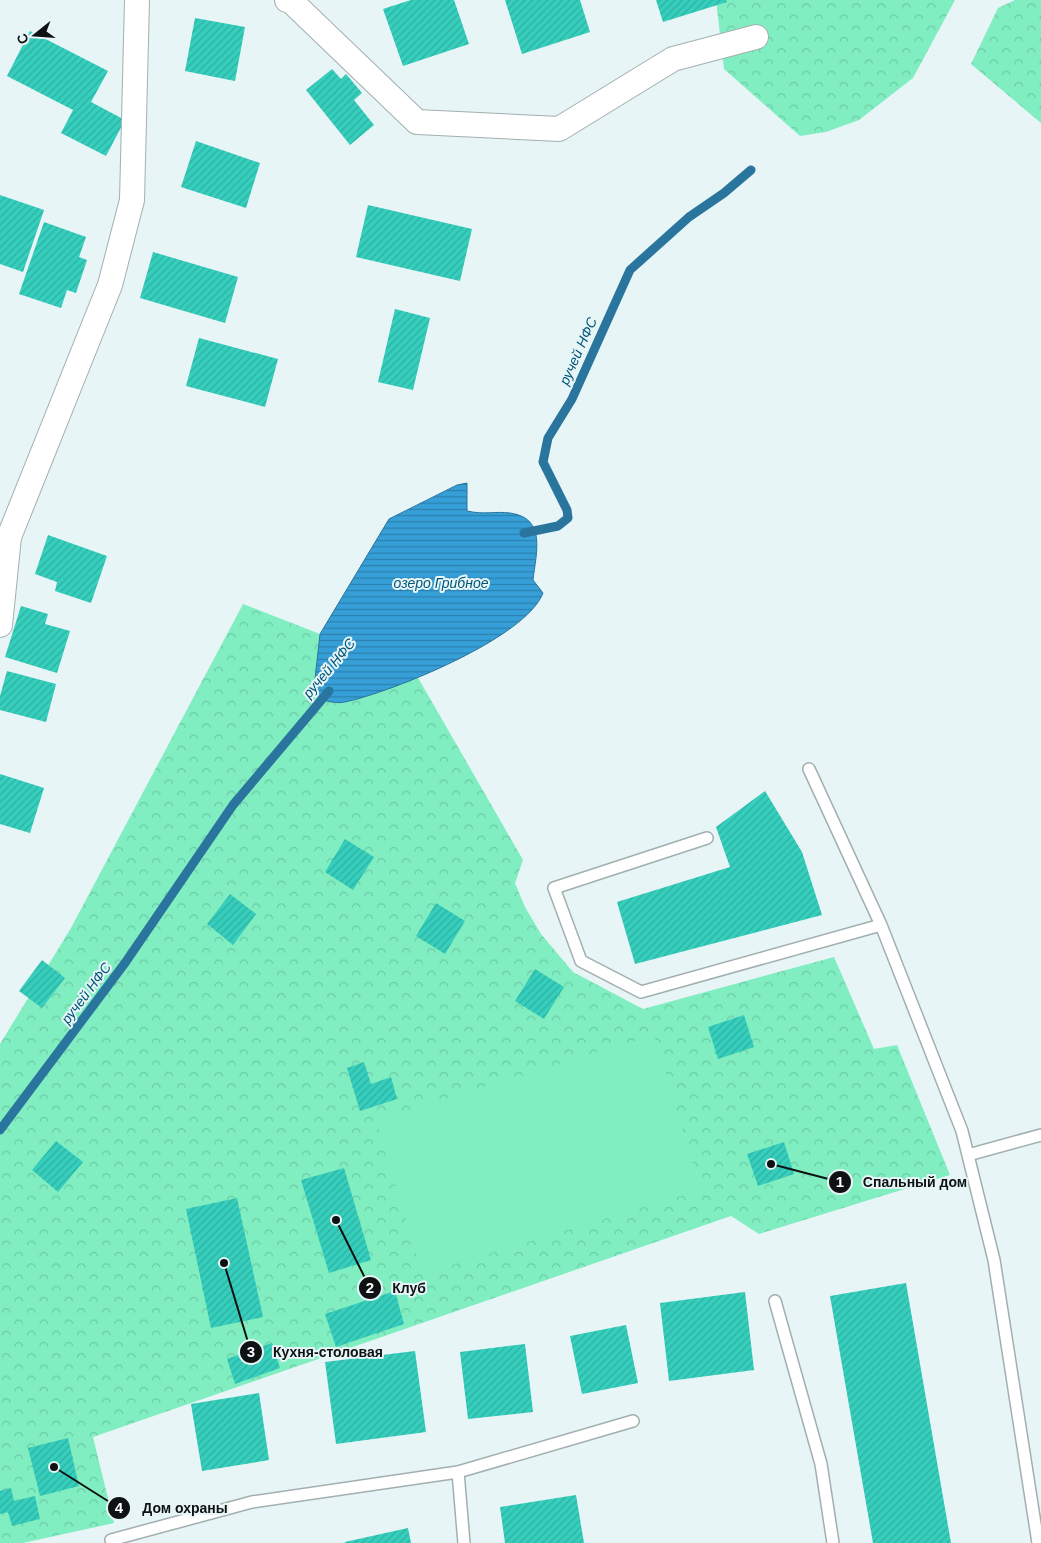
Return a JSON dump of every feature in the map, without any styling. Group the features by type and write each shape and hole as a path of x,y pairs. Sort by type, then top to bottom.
{"street":[{"path":"0,625 9,538 110,285 132,200 136,0"},
{"path":"287,0 291,1 417,122 559,129 673,59 756,37"}],"lane":[{"path":"809,769 881,925 962,1131 994,1260 1038,1543"},
{"path":"707,838 554,888 581,961 641,992 881,925"},
{"path":"968,1155 1041,1135"},
{"path":"775,1301 821,1464 833,1543"},
{"path":"110,1540 252,1502 458,1472 633,1422"},
{"path":"458,1472 464,1543"}],"green space":[{"path":"716,0 955,0 913,78 859,120 826,132 800,136 724,69"},
{"path":"1015,0 1041,0 1041,123 971,64 998,8"},
{"path":"243,604 320,634 314,688 319,699 343,703 417,676 523,860 515,883 525,907 541,934 573,972 643,1009 834,957 874,1049 897,1045 950,1175 759,1234 731,1216 93,1437 114,1523 23,1543 0,1543 0,1044 71,928"},
{"path":"654,1035 701,1190 422,1274 376,1120"}],"water":[{"name":"озеро Грибное","path":"467,483 467,511 510,513 522,516 530,522 534,529 537,548 533,580 543,593 532,610 512,628 485,645 424,675 342,703 319,699 314,688 320,634 389,519 457,485"}],"building":[{"path":"411,0 454,0 469,44 403,66 383,9"},
{"path":"505,0 580,0 590,32 522,54"},
{"path":"656,0 726,0 727,2 663,22"},
{"path":"195,18 245,27 235,81 185,71"},
{"path":"30,31 108,71 91,102 125,120 106,156 61,133 73,110 7,76"},
{"path":"332,69 341,79 346,74 362,93 354,100 374,125 350,145 306,90"},
{"path":"196,141 260,163 246,208 181,187"},
{"path":"0,195 44,210 23,272 0,264"},
{"path":"368,205 472,229 460,281 356,257"},
{"path":"44,222 86,237 79,257 87,260 76,293 67,290 61,308 19,294"},
{"path":"153,252 238,277 225,323 140,298"},
{"path":"395,309 430,318 413,390 378,382"},
{"path":"199,338 278,359 265,407 186,386"},
{"path":"48,535 107,556 91,603 55,591 57,582 35,574"},
{"path":"21,606 48,614 45,624 70,631 57,673 5,657"},
{"path":"7,671 56,684 46,722 0,710 0,696"},
{"path":"0,774 44,788 30,833 0,824"},
{"path":"765,791 802,852 822,915 635,964 617,902 730,867 716,827"},
{"path":"345,839 374,857 353,890 325,872"},
{"path":"230,894 256,914 233,945 207,924"},
{"path":"436,903 465,921 445,954 416,936"},
{"path":"42,960 65,978 42,1008 19,991"},
{"path":"535,969 564,987 544,1019 515,1001"},
{"path":"744,1015 754,1047 718,1059 708,1027"},
{"path":"364,1062 371,1084 391,1077 397,1099 360,1111 347,1068"},
{"path":"56,1141 83,1162 58,1192 32,1170"},
{"path":"784,1142 794,1174 758,1186 747,1154"},
{"path":"344,1168 371,1260 329,1273 301,1180"},
{"path":"237,1198 263,1317 211,1328 186,1209"},
{"path":"906,1283 951,1543 873,1543 830,1296"},
{"path":"395,1291 404,1324 336,1347 325,1314"},
{"path":"745,1292 754,1370 669,1381 660,1303"},
{"path":"626,1325 638,1383 582,1394 570,1336"},
{"path":"272,1343 280,1368 235,1384 227,1359"},
{"path":"525,1344 533,1412 468,1419 460,1352"},
{"path":"415,1351 426,1432 336,1444 325,1362"},
{"path":"259,1393 269,1460 202,1471 191,1404"},
{"path":"68,1438 79,1486 40,1496 28,1448"},
{"path":"11,1488 14,1501 35,1496 40,1519 12,1526 8,1512 0,1514 0,1491"},
{"path":"576,1495 584,1543 505,1543 500,1507"},
{"path":"408,1528 411,1543 345,1543 345,1542"}],"waterway":[{"name":"ручей НФС","path":"524,533 558,526 568,518 567,510 543,462 548,438 572,399 630,270 689,217 724,193 751,170"},
{"name":"ручей НФС","path":"0,1130 125,963 233,805 329,691"}],"place":[{"name":"Спальный дом","path":"771,1164"},
{"name":"Клуб","path":"336,1220"},
{"name":"Кухня-столовая","path":"224,1263"},
{"name":"Дом охраны","path":"54,1467"}]}
